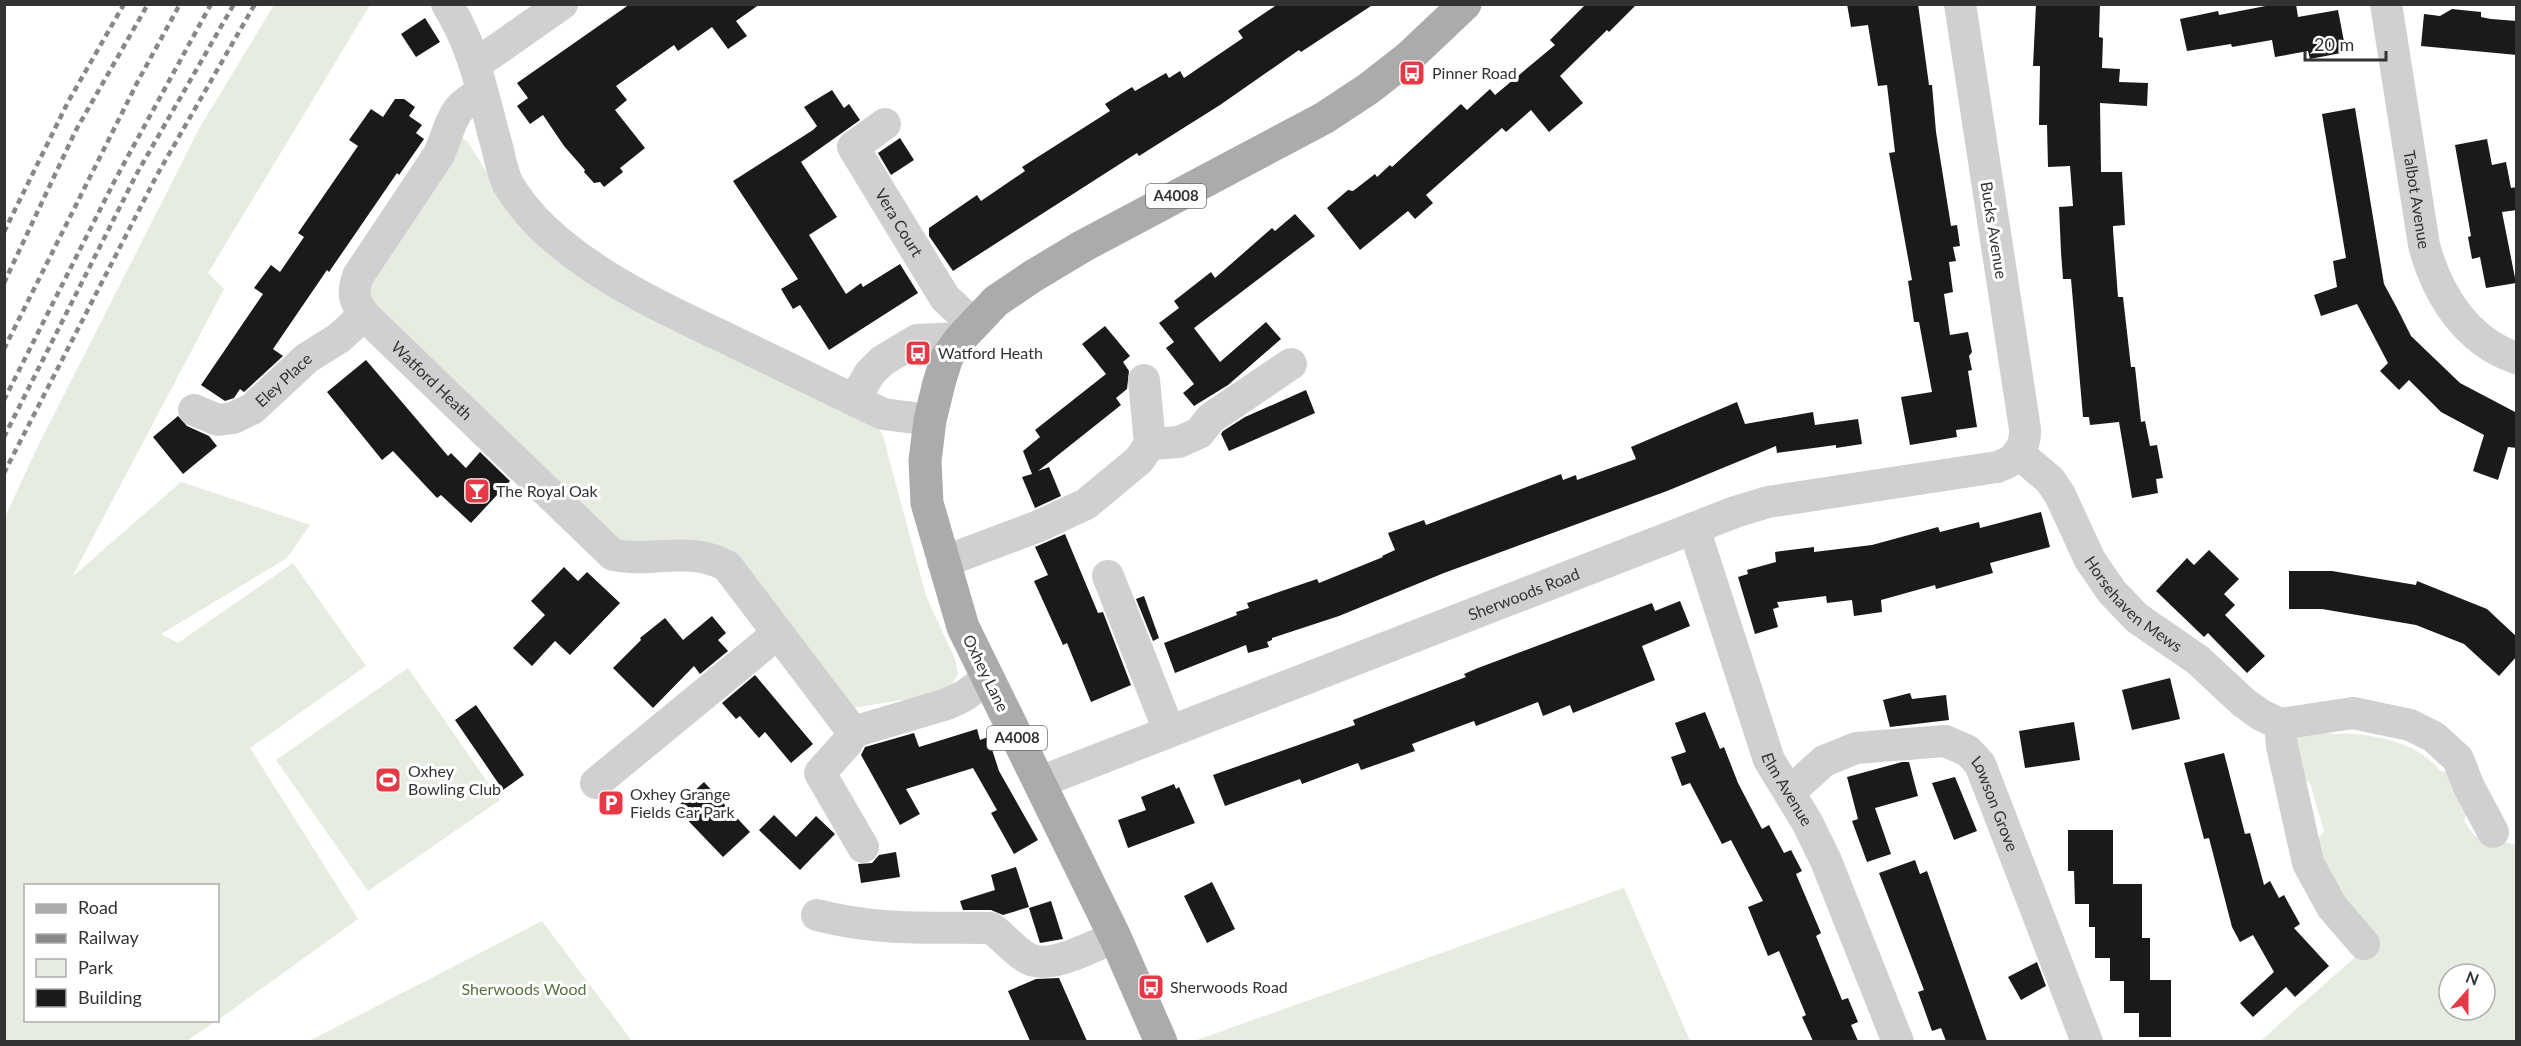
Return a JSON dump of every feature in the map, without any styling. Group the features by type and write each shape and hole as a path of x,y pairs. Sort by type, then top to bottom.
{"main road":[{"name":"A4008","path":"930,420 947,357 967,331 996,301 1073,252 1333,112 1368,89 1409,57 1465,4"},
{"name":"Oxhey Lane","path":"930,420 925,461 927,503 963,627 1115,937 1161,1041"}],"street":[{"path":"447,4 465,34 507,182 531,215 567,247 619,284 883,414 930,420"},
{"name":"Watford Heath","path":"562,4 479,78 467,100 453,116 438,156 358,276 353,289 354,300 364,315 613,555 632,559 686,555 711,558 727,566 853,732"},
{"name":"Bucks Avenue","path":"1960,4 2025,429 2025,436 2018,453"},
{"name":"Talbot Avenue","path":"2386,4 2422,234 2433,276 2444,299 2466,326 2491,346 2517,358"},
{"name":"Vera Court","path":"885,124 853,147 967,331"},
{"name":"Eley Place","path":"194,410 218,420 252,409 307,358 339,338 364,315"},
{"path":"854,400 870,373 882,361 917,340 967,331"},
{"path":"1150,444 1179,442 1199,433 1211,418 1291,364"},
{"path":"943,562 1040,526 1086,504 1139,460 1150,444 1144,380"},
{"name":"Sherwoods Road","path":"1040,782 1694,528 1768,502 1997,467 2007,464 2018,453"},
{"name":"Horsehaven Mews","path":"2018,453 2050,480 2060,495 2090,560 2112,592 2137,618 2198,660 2243,702 2261,715 2280,724"},
{"name":"Elm Avenue","path":"1694,528 1769,760 1790,792 1826,861 1898,1041"},
{"path":"1108,576 1168,731"},
{"path":"596,783 777,634"},
{"path":"863,847 820,773 847,743 853,732 946,704 964,696 987,679"},
{"path":"2364,944 2332,907 2308,863 2282,746 2280,724 2353,713 2410,725 2434,737 2458,759 2469,787 2493,832"},
{"name":"Lowson Grove","path":"1790,792 1824,762 1856,748 1945,741 1968,751 1980,764 2087,1041"},
{"path":"817,915 850,923 893,928 991,928 1016,950 1029,959 1041,963 1057,960 1115,937"}],"green space":[{"path":"274,5 370,5 208,273 224,289 72,577 181,482 310,525 287,558 161,634 178,643 293,563 366,666 250,748 358,919 219,1019 219,884 24,884 24,1022 215,1022 187,1041 5,1041 5,517 38,446 200,127"},
{"path":"461,137 468,142 514,217 578,274 671,330 801,384 879,428 926,596 955,659 958,674 953,683 941,694 845,709 730,553 618,552 368,297 363,275"},
{"name":"Oxhey Bowling Club","path":"408,668 500,800 368,891 276,760"},
{"path":"2318,728 2332,734 2377,737 2413,749 2432,762 2440,771 2453,773 2469,809 2464,821 2474,835 2484,842 2494,839 2516,845 2516,1041 2259,1042 2361,952 2327,879 2316,842 2324,831 2310,783 2301,778 2295,745 2299,736"},
{"path":"1624,888 1690,1041 1194,1041"},
{"name":"Sherwoods Wood","path":"542,921 632,1041 309,1041"}],"building":[{"path":"630,4 760,4 736,21 747,36 728,49 712,27 678,51 674,45 616,86 627,100 615,110 645,148 620,168 623,172 604,187 600,182 594,183 584,172 585,170 564,146 543,115 530,124 517,106 528,98 517,83"},
{"path":"1278,4 1374,4 1301,52 1299,50 1220,105 1139,156 1137,153 953,271 929,236 929,228 977,195 981,201 1025,171 1022,167 1110,111 1105,104 1132,87 1135,91 1166,73 1169,78 1180,71 1184,78 1243,38 1238,31"},
{"path":"1586,4 1637,4 1560,76 1583,103 1549,132 1531,110 1506,132 1502,128 1426,195 1433,203 1415,219 1408,211 1360,250 1327,208 1348,190 1353,191 1375,174 1377,177 1390,165 1392,167 1461,104 1467,110 1490,89 1495,95 1555,45 1550,40"},
{"path":"1847,4 1918,4 1929,85 1932,85 1936,132 1951,226 1957,225 1960,246 1953,247 1956,261 1949,262 1953,292 1944,294 1950,335 1968,332 1972,352 1969,356 1972,370 1968,371 1977,427 1956,430 1957,437 1910,445 1901,397 1932,392 1919,322 1914,322 1908,281 1912,280 1889,153 1895,152 1887,85 1878,86 1868,25 1851,27"},
{"path":"2036,4 2100,4 2099,37 2103,38 2102,68 2120,69 2119,82 2148,83 2147,106 2100,103 2101,172 2122,172 2125,225 2113,226 2118,297 2123,297 2131,367 2135,367 2141,422 2145,421 2150,446 2157,445 2163,478 2156,479 2158,493 2132,498 2119,422 2090,425 2089,417 2083,417 2071,279 2063,279 2061,252 2059,207 2073,206 2070,166 2048,167 2047,125 2039,125 2040,66 2033,66"},
{"path":"2276,4 2296,4 2298,17 2338,10 2346,52 2310,59 2308,51 2275,57 2272,40 2232,47 2231,44 2187,51 2180,19 2218,11 2219,15"},
{"path":"2452,9 2481,12 2481,17 2491,19 2517,21 2517,55 2421,46 2424,14 2440,16"},
{"path":"425,18 440,42 416,57 401,34"},
{"path":"832,90 844,108 849,104 860,120 801,162 837,217 809,235 846,294 861,283 863,287 900,264 918,293 829,350 800,305 793,309 781,289 798,279 733,181 813,130 817,126 804,107"},
{"path":"395,99 404,99 415,107 409,116 422,125 416,133 424,139 399,175 397,173 329,272 327,270 273,349 283,356 244,392 240,389 234,398 225,401 201,385 263,294 254,288 271,265 280,272 304,237 298,233 358,146 349,140 371,109 383,117"},
{"path":"2355,108 2384,284 2411,336 2460,383 2517,413 2517,448 2508,447 2498,480 2473,471 2484,435 2441,412 2409,380 2399,390 2380,371 2388,363 2357,304 2321,316 2314,295 2337,287 2333,261 2346,258 2322,114"},
{"path":"900,138 914,160 891,175 878,153"},
{"path":"2487,139 2492,165 2506,162 2511,188 2517,187 2517,210 2502,212 2516,283 2486,288 2480,257 2472,259 2468,237 2471,236 2455,145"},
{"path":"1295,214 1315,236 1194,328 1220,362 1266,322 1281,339 1228,385 1194,406 1183,393 1194,384 1166,348 1174,342 1159,323 1179,308 1174,301 1211,272 1215,278 1272,228 1275,231"},
{"path":"1105,326 1130,356 1123,362 1129,371 1127,389 1116,398 1121,405 1038,471 1049,467 1061,496 1035,508 1022,477 1032,474 1023,451 1040,437 1035,430 1106,374 1082,344"},
{"path":"366,360 448,456 451,453 466,468 480,452 510,481 471,523 441,495 437,498 393,451 382,460 327,392"},
{"path":"1306,390 1315,413 1229,451 1221,434 1223,431 1245,417"},
{"path":"1737,402 1745,424 1813,412 1815,425 1858,419 1862,444 1777,453 1776,446 1667,491 1444,573 1339,616 1272,638 1267,642 1269,647 1248,653 1246,645 1175,673 1164,643 1237,615 1236,612 1249,608 1247,603 1317,579 1319,583 1383,557 1395,550 1388,533 1424,520 1426,525 1561,474 1563,480 1576,475 1577,480 1636,459 1631,447"},
{"path":"178,416 187,426 209,436 217,446 183,474 153,437"},
{"path":"2041,512 2050,547 1990,563 1993,573 1936,589 1935,585 1881,600 1882,612 1854,616 1852,600 1827,603 1826,596 1777,602 1779,607 1773,609 1778,627 1755,634 1738,577 1748,574 1747,570 1776,562 1775,552 1814,547 1814,552 1872,545 1938,527 1940,532 1979,522 1980,528"},
{"path":"1065,534 1098,613 1103,612 1131,685 1091,702 1067,643 1063,645 1034,581 1048,575 1035,547"},
{"path":"2209,550 2239,579 2224,594 2235,605 2225,615 2265,656 2247,673 2208,633 2204,637 2156,591 2187,558 2194,565"},
{"path":"564,567 578,581 587,572 620,603 570,655 555,641 532,666 513,648 545,615 531,601"},
{"path":"2289,571 2332,571 2416,585 2417,581 2487,609 2517,637 2517,656 2499,676 2464,644 2416,625 2322,609 2289,609"},
{"path":"1144,596 1159,638 1153,641 1136,599"},
{"path":"1680,601 1690,626 1642,646 1655,680 1573,713 1570,705 1543,716 1538,702 1476,726 1474,721 1412,744 1415,751 1361,770 1358,763 1302,784 1300,779 1225,806 1213,775 1355,725 1353,720 1466,677 1464,674 1478,668 1652,603 1655,611"},
{"path":"712,616 726,633 718,640 728,651 700,674 694,666 653,708 613,668 641,640 640,638 665,618 683,640"},
{"path":"755,675 813,744 791,763 765,732 759,738 740,716 736,719 722,703"},
{"path":"2170,678 2180,719 2132,730 2122,690"},
{"path":"1910,693 1912,699 1946,695 1949,720 1890,727 1883,700"},
{"path":"476,705 524,775 503,790 455,720"},
{"path":"1705,712 1720,749 1724,747 1738,783 1762,829 1769,825 1784,853 1791,850 1802,871 1796,874 1821,933 1816,936 1842,1000 1848,998 1858,1022 1851,1025 1858,1041 1813,1041 1802,1017 1806,1015 1779,951 1768,956 1748,907 1763,901 1731,840 1722,844 1690,783 1682,786 1671,757 1686,752 1675,723"},
{"path":"2074,722 2080,760 2025,768 2019,731"},
{"path":"977,729 980,740 988,737 999,771 1038,840 1014,854 991,813 997,810 973,768 906,789 920,814 900,825 861,755 865,747 914,733 919,747"},
{"path":"2224,753 2245,834 2250,833 2264,885 2270,881 2279,898 2284,895 2300,924 2294,928 2329,966 2295,997 2286,987 2253,1017 2240,1003 2274,972 2253,935 2240,942 2232,927 2209,838 2204,839 2184,763"},
{"path":"1909,762 1918,796 1875,808 1891,854 1867,862 1852,821 1858,819 1847,777"},
{"path":"1955,777 1977,831 1954,840 1932,783"},
{"path":"704,782 750,832 723,857 676,808"},
{"path":"1174,784 1176,789 1179,787 1195,823 1128,848 1118,820 1146,810 1141,797"},
{"path":"774,815 796,837 816,816 835,834 800,870 759,830"},
{"path":"2068,830 2113,830 2113,884 2142,884 2142,938 2150,938 2150,980 2171,980 2171,1037 2139,1037 2139,1013 2124,1013 2124,981 2110,981 2110,958 2095,958 2095,927 2089,927 2089,904 2075,904 2074,871 2068,871"},
{"path":"896,852 900,877 861,883 858,864 872,863 879,855"},
{"path":"1915,860 1920,874 1927,871 1987,1041 1946,1041 1941,1028 1932,1031 1918,992 1924,990 1879,873"},
{"path":"1016,867 1029,907 1003,915 991,910 963,910 960,901 995,890 991,875"},
{"path":"1212,882 1235,929 1207,943 1184,896"},
{"path":"1051,901 1063,939 1040,943 1029,908"},
{"path":"2037,962 2046,986 2021,1000 2008,977"},
{"path":"1059,978 1087,1041 1030,1041 1008,991 1036,979"}],"railway":[{"path":"4,232 68,102 124,4"},
{"path":"4,283 76,130 148,4"},
{"path":"4,349 138,81 180,4"},
{"path":"4,400 115,180 211,4"},
{"path":"4,437 136,175 234,4"},
{"path":"4,473 157,175 255,4"}],"place":[{"name":"Pinner Road","path":"1412,73"},
{"name":"Watford Heath","path":"918,353"},
{"name":"The Royal Oak","path":"477,491"},
{"name":"Oxhey Bowling Club","path":"388,780"},
{"name":"Oxhey Grange Fields Car Park","path":"611,803"},
{"name":"Sherwoods Road","path":"1151,987"}]}
